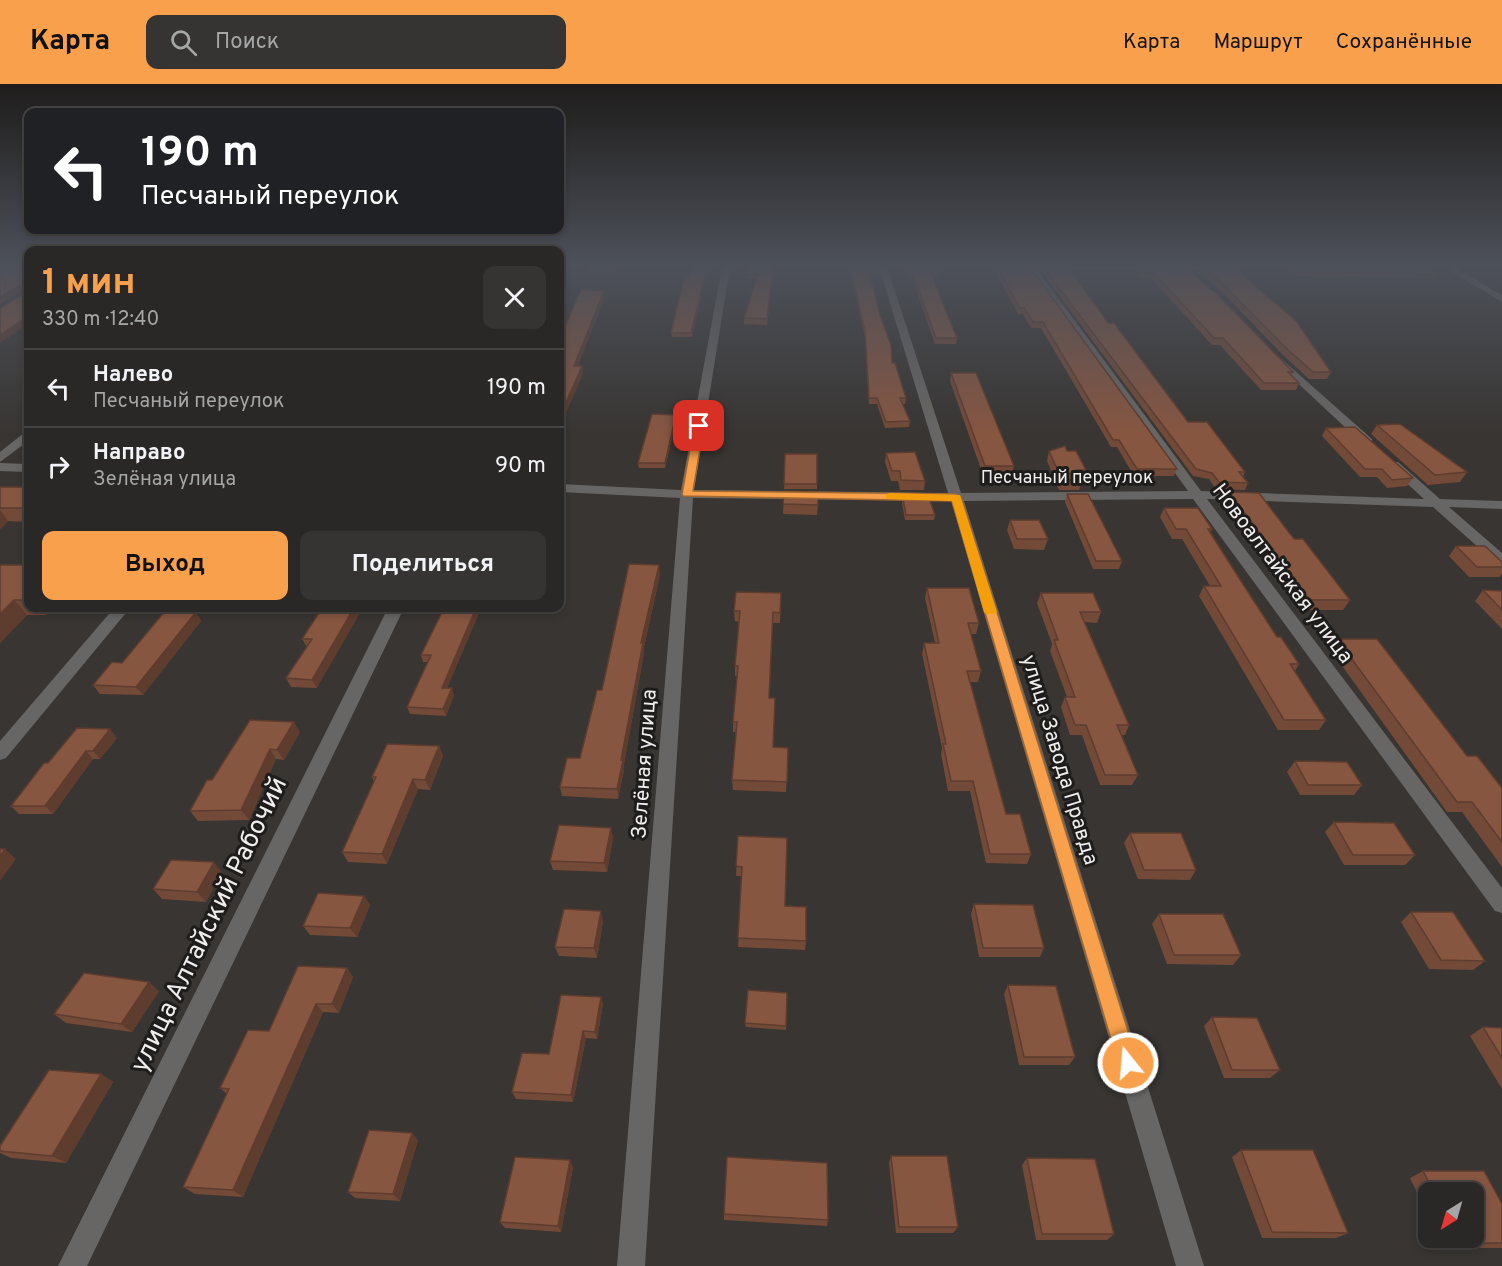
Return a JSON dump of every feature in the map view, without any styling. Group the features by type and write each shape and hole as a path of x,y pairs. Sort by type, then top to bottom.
{"street":[{"name":"Зелёная улица","path":"632,1266 687,494 717,322"},
{"name":"улица Завода Правда","path":"901,322 1190,1266"},
{"name":"Новоалтайская улица","path":"1071,322 1502,904"},
{"path":"1270,351 1437,505 1502,561"},
{"path":"0,458 24,439"},
{"path":"0,467 24,468"},
{"name":"Песчаный переулок","path":"564,488 687,494 956,497 1197,495 1437,505 1502,505"},
{"path":"0,753 119,612"},
{"name":"улица Алтайский Рабочий","path":"72,1266 394,612"}],"building":[{"path":"0,322 19,322 0,335"},
{"path":"567,322 592,322 574,366 582,366 564,407 564,329"},
{"path":"674,322 694,322 691,333 671,333"},
{"path":"863,322 883,322 891,345 892,363 895,363 906,398 900,398 910,421 886,422 877,398 869,398"},
{"path":"930,322 951,322 957,338 936,338"},
{"path":"1043,322 1070,322 1177,469 1137,469 1119,440 1113,440"},
{"path":"1085,322 1114,323 1188,422 1207,422 1245,472 1239,472 1248,483 1219,482 1212,473 1196,469"},
{"path":"1199,322 1244,322 1293,372 1288,372 1299,383 1264,383 1223,338 1214,338"},
{"path":"1261,322 1297,322 1331,372 1313,372"},
{"path":"951,373 976,373 1014,466 985,466"},
{"path":"652,414 676,415 665,463 638,463"},
{"path":"1400,424 1467,472 1435,475 1377,425"},
{"path":"1355,427 1413,478 1392,480 1382,469 1365,469 1326,428"},
{"path":"1065,446 1067,451 1076,451 1086,470 1077,470 1082,480 1062,480 1049,451"},
{"path":"915,452 925,481 901,480 900,471 892,471 886,453"},
{"path":"785,454 817,454 817,484 784,484"},
{"path":"0,487 24,487 24,508 0,508"},
{"path":"784,491 818,492 818,505 783,504"},
{"path":"1229,492 1259,493 1294,539 1303,539 1350,600 1309,600"},
{"path":"1067,494 1088,494 1122,561 1096,561"},
{"path":"903,498 929,498 935,515 906,515"},
{"path":"1164,508 1198,508 1212,529 1208,529 1277,637 1281,637 1299,664 1290,664 1326,720 1284,720 1204,586 1221,586 1186,529 1176,529"},
{"path":"1010,520 1039,520 1048,539 1017,539"},
{"path":"1456,546 1485,546 1502,562 1502,567 1477,567"},
{"path":"629,564 659,565 641,643 643,643 617,789 560,787 567,758 580,758 597,690 602,690"},
{"path":"0,565 24,565 24,600 14,600 0,614"},
{"path":"927,588 969,588 979,623 968,623 981,671 967,671 1006,814 1020,814 1031,854 990,854 973,781 951,781 943,744 946,744 924,643 939,643"},
{"path":"1483,590 1502,591 1502,610"},
{"path":"736,592 781,593 780,613 773,612 769,698 775,698 773,747 788,748 787,782 732,780 737,722 733,722 738,666 735,666 740,611 734,611"},
{"path":"1041,593 1093,593 1101,612 1080,612 1129,725 1117,725 1138,775 1105,775 1086,725 1075,725 1065,697 1075,697 1054,640 1058,640"},
{"path":"164,612 196,612 136,687 93,685 112,662 122,663"},
{"path":"319,612 352,612 312,680 286,678 312,639 302,639"},
{"path":"442,612 474,612 442,688 452,688 443,709 407,707 431,655 421,655"},
{"path":"1337,639 1377,639 1467,756 1477,756 1502,788 1502,842 1472,802 1457,802"},
{"path":"250,720 294,722 277,750 270,749 241,810 190,811 207,780 212,780"},
{"path":"77,728 110,729 93,751 86,751 45,806 11,806 44,763 48,763"},
{"path":"387,744 439,746 425,780 413,779 382,854 342,852 376,777 372,777"},
{"path":"1295,761 1347,762 1362,785 1308,785"},
{"path":"1334,822 1394,823 1415,855 1353,855"},
{"path":"559,825 611,828 604,863 550,861"},
{"path":"1130,833 1181,833 1196,870 1144,870"},
{"path":"738,836 787,838 785,906 806,907 806,941 738,938 742,867 736,866"},
{"path":"171,860 214,862 197,892 153,889"},
{"path":"318,893 364,896 350,928 303,926"},
{"path":"974,904 1033,905 1044,948 983,948"},
{"path":"564,909 601,911 594,948 555,947"},
{"path":"1411,912 1453,912 1485,961 1441,960"},
{"path":"1159,914 1223,914 1241,955 1174,955"},
{"path":"298,966 347,968 332,1004 316,1004 233,1190 183,1187 229,1089 220,1088 248,1030 269,1031"},
{"path":"84,973 149,982 121,1024 54,1014"},
{"path":"1008,985 1056,986 1075,1057 1024,1057"},
{"path":"748,990 787,993 786,1026 745,1023"},
{"path":"561,995 601,997 595,1032 583,1031 571,1095 512,1092 522,1053 549,1054"},
{"path":"1212,1017 1257,1018 1280,1070 1232,1070"},
{"path":"1483,1027 1502,1028 1502,1058"},
{"path":"49,1070 101,1074 52,1156 0,1151 0,1146"},
{"path":"369,1130 412,1133 393,1194 348,1192"},
{"path":"1241,1150 1313,1150 1348,1233 1272,1232"},
{"path":"891,1156 947,1156 958,1227 899,1227"},
{"path":"515,1157 570,1160 558,1226 500,1222"},
{"path":"727,1157 827,1163 828,1220 724,1214"},
{"path":"1027,1158 1095,1159 1114,1234 1042,1234"},
{"path":"1423,1171 1484,1171 1502,1204 1502,1243 1484,1243 1484,1182 1429,1182"}],"slow traffic":[{"path":"890,497 956,497 991,612"}],"route":[{"path":"699,426 687,494 956,497 1128,1063"}]}
